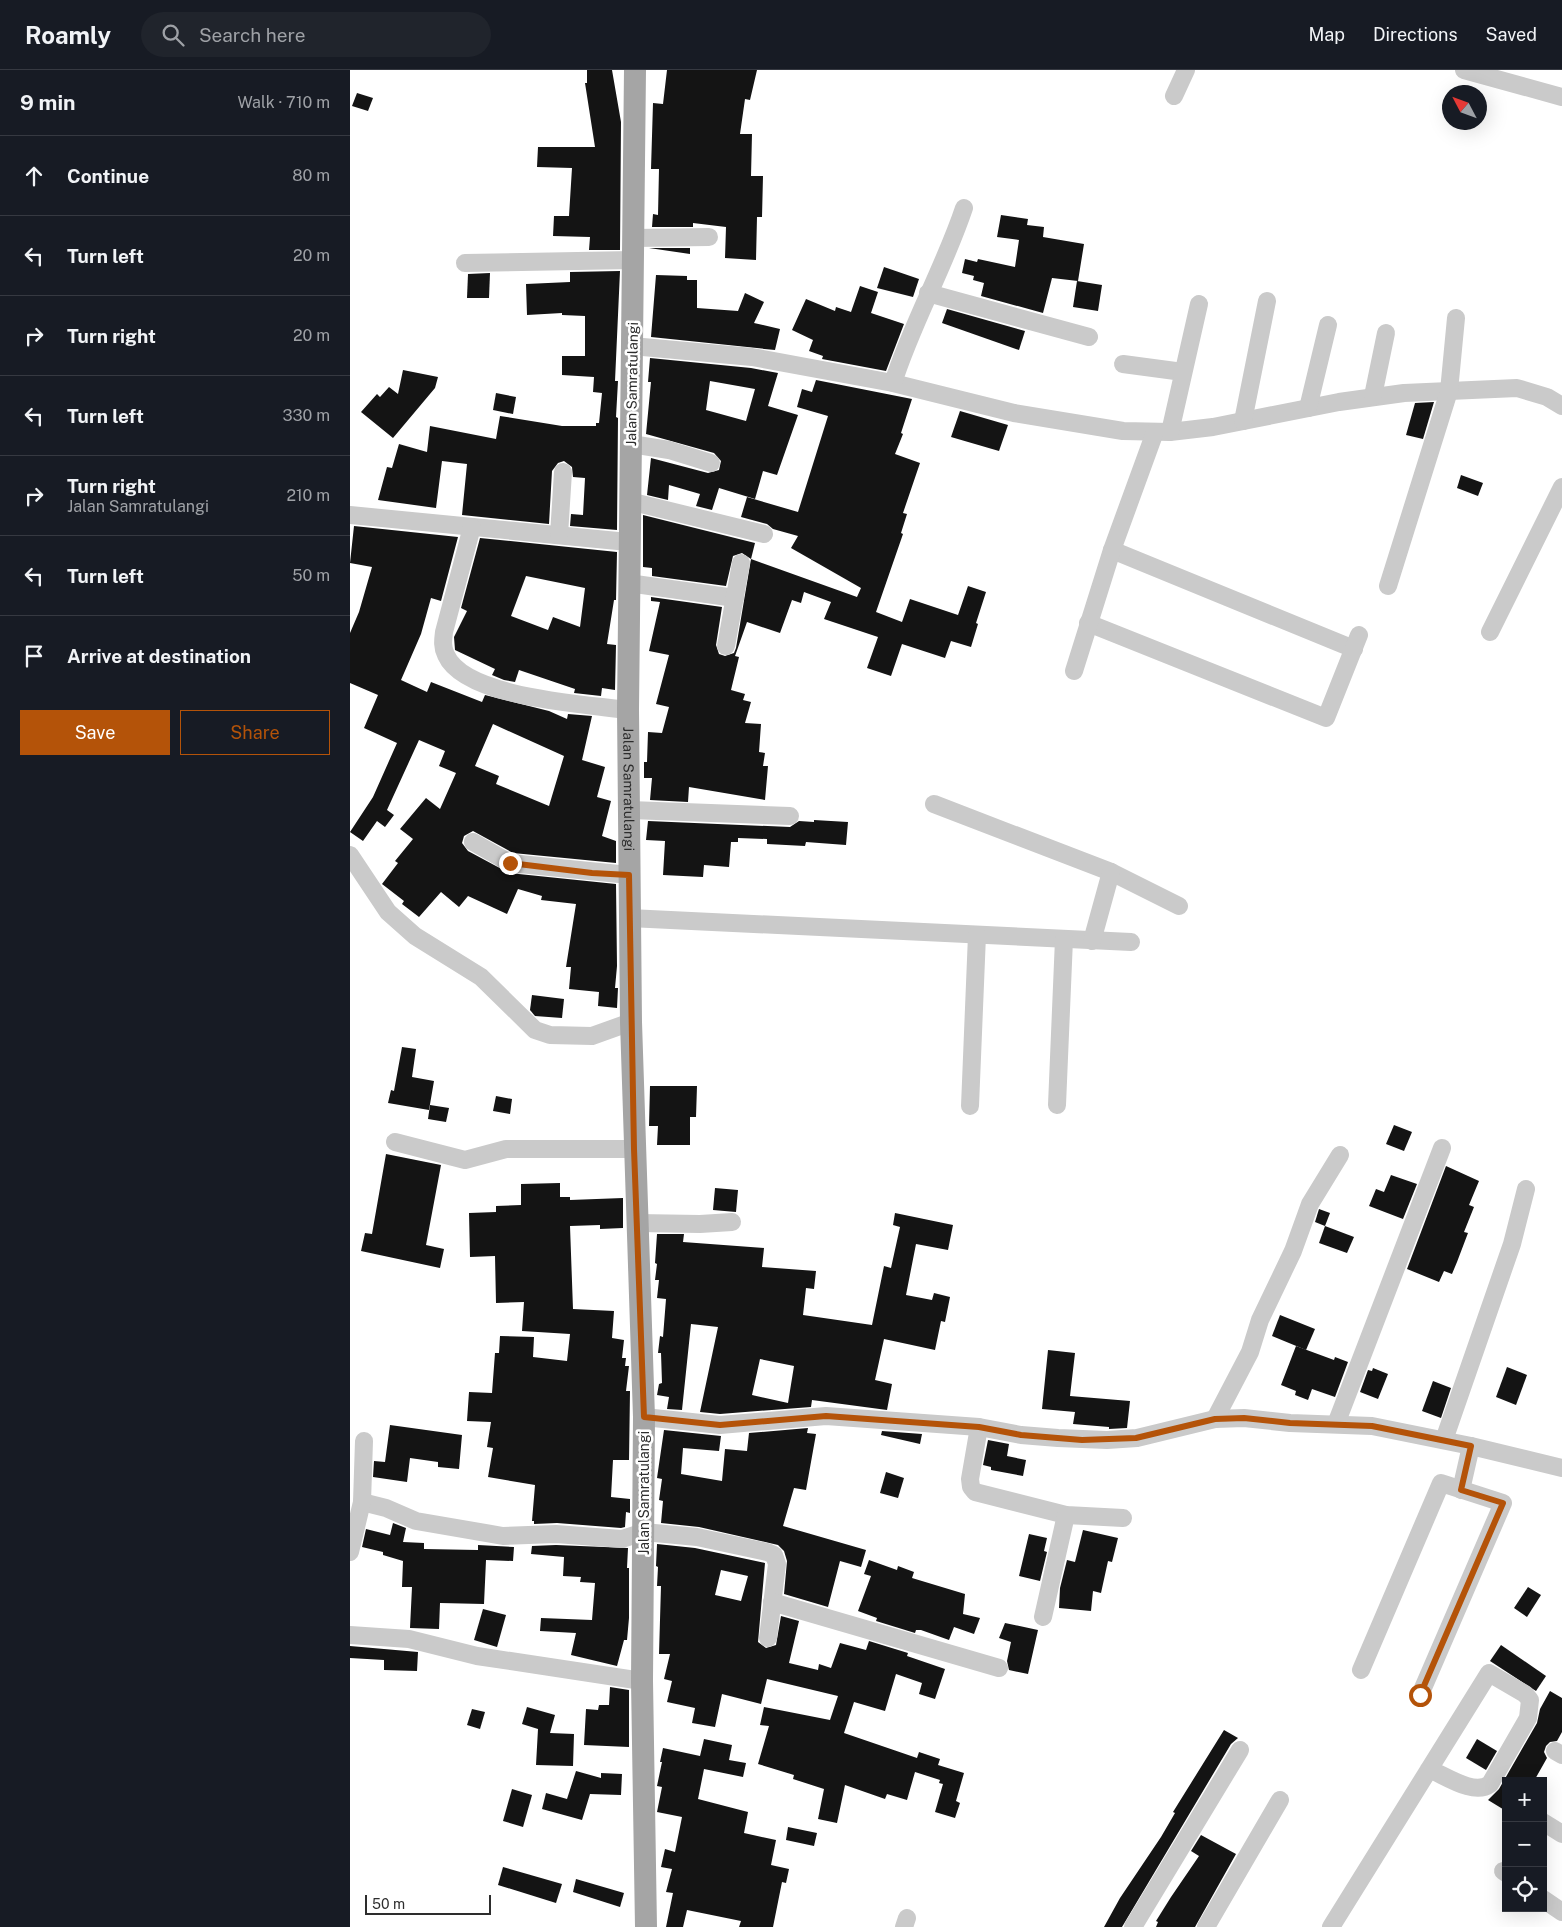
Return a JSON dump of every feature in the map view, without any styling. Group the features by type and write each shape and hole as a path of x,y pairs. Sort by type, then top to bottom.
{"main road":[{"name":"Jalan Samratulangi","path":"635,70 631,444 628,542 629,918 630,1022 644,1417 642,1681 646,1927"}],"street":[{"path":"1174,96 1186,70"},
{"path":"1464,70 1562,97"},
{"path":"893,384 905,345 957,229 964,208"},
{"path":"634,238 709,237"},
{"path":"466,264 633,260"},
{"path":"928,293 1089,337"},
{"path":"1242,421 1267,301"},
{"path":"1074,670 1112,550 1163,432 1184,372 1199,304"},
{"path":"1388,586 1449,391 1456,318"},
{"path":"1308,408 1328,325"},
{"path":"1373,396 1386,333"},
{"path":"632,346 752,357 893,384 1014,413 1097,428 1163,432 1242,421 1373,396 1449,391 1517,388 1547,397 1562,406"},
{"path":"1123,364 1184,372"},
{"path":"631,444 669,450 711,463"},
{"path":"559,535 563,472"},
{"path":"1490,632 1562,488"},
{"path":"629,501 764,534"},
{"path":"350,515 628,542"},
{"path":"472,527 442,644 452,664 462,673 479,683 519,695 628,710"},
{"path":"1088,622 1326,718 1356,642 1112,550"},
{"path":"726,646 741,563"},
{"path":"628,583 735,598"},
{"path":"934,804 1111,872 1179,906"},
{"path":"630,810 790,816"},
{"path":"473,842 510,863 592,873 629,875"},
{"path":"350,855 388,912 415,936 480,977 535,1030 550,1035 592,1036 630,1022"},
{"path":"1092,940 1111,872"},
{"path":"629,918 1131,942"},
{"path":"970,1106 977,935"},
{"path":"1057,1105 1064,939"},
{"path":"394,1142 465,1160 506,1149 634,1149"},
{"path":"1336,1424 1442,1148"},
{"path":"1215,1419 1250,1352 1260,1320 1294,1251 1310,1204 1340,1155"},
{"path":"1444,1440 1512,1244 1526,1189"},
{"path":"637,1223 700,1224 732,1222"},
{"path":"644,1417 720,1425 826,1416 979,1427 1021,1435 1107,1440 1136,1438 1215,1419 1244,1418 1290,1423 1372,1426 1444,1440 1562,1468"},
{"path":"979,1427 970,1479 971,1487 975,1492 1066,1515 1123,1518"},
{"path":"350,1552 362,1502 364,1441"},
{"path":"1461,1490 1471,1446"},
{"path":"1361,1670 1441,1483 1503,1503 1420,1695"},
{"path":"362,1502 386,1508 416,1521 502,1536 556,1534 622,1539 644,1532 697,1537 774,1555 777,1564 768,1638"},
{"path":"1043,1617 1066,1515"},
{"path":"772,1602 998,1668"},
{"path":"350,1635 409,1639 477,1656 642,1681"},
{"path":"1331,1927 1429,1769 1489,1673 1525,1694 1530,1700 1531,1708 1528,1718 1490,1784 1483,1789 1474,1788 1429,1769"},
{"path":"1133,1927 1240,1750"},
{"path":"1206,1927 1280,1800"},
{"path":"1547,1825 1562,1834"},
{"path":"1547,1902 1562,1912"}],"building":[{"path":"587,70 612,70 621,122 620,250 589,250 590,237 553,236 554,216 569,216 572,168 537,167 538,147 595,147 585,83 587,83"},
{"path":"667,70 757,70 750,100 745,99 740,134 752,134 751,176 763,176 762,217 757,217 756,260 725,258 726,227 693,223 693,227 652,227 653,214 658,215 659,169 651,169 653,103 663,104"},
{"path":"357,93 373,98 368,111 352,106"},
{"path":"1001,215 1028,219 1027,225 1044,227 1043,237 1084,244 1078,281 1052,278 1043,313 981,296 984,283 973,280 974,276 962,273 965,259 977,262 978,259 1015,267 1019,240 997,237"},
{"path":"649,248 690,248 690,254"},
{"path":"884,267 919,279 913,297 877,288"},
{"path":"620,271 615,381 618,381 616,417 618,418 617,530 570,526 571,514 583,515 585,478 573,477 572,467 564,461 558,463 552,471 549,524 462,515 467,464 442,461 436,508 378,500 387,467 392,468 399,444 427,452 430,426 496,439 500,416 562,426 596,426 596,423 599,423 602,393 593,392 594,377 562,375 562,356 585,356 585,316 562,315 562,313 527,315 526,284 570,282 570,272"},
{"path":"490,273 489,298 467,298 468,274"},
{"path":"656,275 687,276 687,280 697,280 697,308 738,311 745,293 764,302 754,323 780,329 775,350 651,337"},
{"path":"1077,281 1102,285 1098,311 1073,307"},
{"path":"860,286 878,292 871,313 904,324 886,371 822,359 823,356 809,351 813,340 792,330 806,299 835,311 836,307 851,312"},
{"path":"947,309 1025,331 1019,350 942,323"},
{"path":"650,358 751,368 778,373 768,406 798,415 777,475 763,471 755,499 719,488 712,510 696,506 700,494 669,485 668,500 647,495 651,458 708,473 719,470 721,461 714,453 646,434 651,382 648,382","holes":["710,381 755,389 746,421 706,410"]},
{"path":"403,370 438,377 435,388 393,438 361,412 377,394 380,397 389,387 398,394"},
{"path":"816,380 912,399 901,433 903,434 895,454 920,463 903,513 907,514 901,533 903,534 876,612 902,622 910,599 958,615 968,586 986,592 971,647 951,641 945,658 902,644 891,676 867,668 878,637 824,619 831,602 804,592 801,603 792,600 780,633 747,622 735,656 739,657 731,690 745,694 743,700 751,702 745,723 761,724 759,752 765,753 763,766 768,766 765,800 689,787 688,802 650,800 652,778 644,778 644,762 647,762 648,732 662,733 669,707 656,704 669,655 649,651 660,602 651,601 651,597 722,607 716,645 719,654 725,656 734,653 736,648 751,559 857,597 861,588 791,548 798,536 773,529 767,524 741,517 747,497 798,512 828,416 797,407 802,389 812,392"},
{"path":"496,393 516,397 513,414 493,410"},
{"path":"1434,402 1423,439 1406,435 1415,403"},
{"path":"960,411 1008,425 999,451 951,437"},
{"path":"1461,475 1483,483 1478,496 1457,488"},
{"path":"643,515 755,543 751,559 742,553 733,556 726,586 652,576 652,568 643,567"},
{"path":"354,526 458,537 441,601 431,598 421,634 401,680 427,692 431,682 482,702 485,695 549,711 567,719 568,714 592,716 582,760 605,767 597,797 611,801 602,836 616,841 616,863 513,853 473,831 464,836 462,843 468,851 509,873 616,884 617,966 615,988 618,988 617,1008 598,1006 599,992 569,989 571,967 566,967 576,904 541,900 542,896 518,889 507,914 468,896 459,907 441,892 419,917 402,904 404,901 382,884 398,863 395,861 413,839 400,829 426,798 440,809 456,773 439,766 445,751 419,740 387,810 394,815 385,827 377,821 363,841 350,832 373,797 397,743 364,728 378,695 350,683 350,633 359,612 372,567 350,563","holes":["493,724 564,756 549,806 496,784 499,776 475,766"]},
{"path":"480,538 617,552 616,600 614,600 607,644 616,645 615,690 602,688 601,696 574,693 575,689 519,670 515,682 492,675 495,669 455,650 454,637 467,611 461,608","holes":["526,576 585,588 580,627 553,617 548,630 511,616"]},
{"path":"814,820 848,822 846,845 806,842 805,846 767,844 767,839 738,838 738,842 731,842 729,867 704,865 703,877 663,875 665,841 646,840 648,821 790,827 799,821 814,822"},
{"path":"532,995 564,999 562,1018 535,1016 530,1010"},
{"path":"402,1047 416,1049 412,1077 434,1081 429,1110 388,1103 391,1090 394,1091"},
{"path":"650,1086 697,1086 696,1117 690,1117 690,1145 657,1145 658,1126 649,1126"},
{"path":"496,1096 512,1099 510,1114 493,1111"},
{"path":"430,1105 449,1108 446,1122 428,1119"},
{"path":"1394,1125 1412,1132 1404,1151 1386,1144"},
{"path":"386,1154 441,1165 426,1245 444,1249 440,1268 361,1251 365,1233 372,1234"},
{"path":"1446,1166 1479,1181 1469,1205 1474,1207 1464,1232 1468,1233 1457,1262 1452,1274 1444,1271 1439,1282 1407,1269"},
{"path":"1391,1175 1417,1184 1403,1219 1369,1206 1376,1189 1384,1192"},
{"path":"560,1183 560,1197 570,1197 570,1200 623,1198 623,1228 600,1229 600,1225 570,1226 573,1309 614,1311 612,1338 624,1340 622,1358 626,1358 625,1366 629,1366 626,1391 630,1391 629,1460 613,1460 611,1497 630,1499 630,1513 626,1512 625,1527 621,1528 557,1523 534,1524 534,1521 532,1521 535,1485 488,1477 493,1448 487,1447 491,1422 467,1421 469,1392 492,1393 495,1353 499,1353 500,1336 534,1337 533,1357 567,1361 570,1334 522,1331 524,1302 496,1303 495,1256 470,1257 469,1213 496,1212 496,1206 521,1205 521,1184"},
{"path":"715,1188 738,1190 736,1212 713,1210"},
{"path":"1319,1209 1330,1213 1325,1226 1315,1222"},
{"path":"895,1213 953,1225 948,1250 916,1244 906,1295 932,1300 934,1293 950,1297 945,1322 941,1321 935,1350 884,1339 875,1380 892,1384 887,1410 812,1400 811,1407 720,1414 700,1412 718,1327 691,1324 682,1410 667,1409 669,1397 657,1395 659,1384 662,1383 661,1353 658,1353 660,1336 663,1337 666,1299 657,1298 659,1280 655,1280 657,1264 655,1263 657,1234 684,1234 683,1242 764,1248 762,1267 816,1271 814,1289 806,1288 803,1315 872,1325 884,1266 891,1268 900,1227 893,1225","holes":["760,1359 794,1366 788,1403 752,1395"]},
{"path":"1325,1226 1354,1237 1347,1253 1319,1243"},
{"path":"1280,1315 1315,1329 1306,1350 1272,1336"},
{"path":"1296,1346 1334,1360 1335,1357 1348,1362 1335,1397 1312,1389 1308,1400 1295,1395 1296,1391 1281,1385"},
{"path":"1048,1350 1075,1353 1070,1396 1130,1401 1127,1428 1109,1429 1109,1427 1073,1424 1075,1412 1042,1409"},
{"path":"1507,1367 1527,1375 1516,1405 1496,1397"},
{"path":"1373,1368 1388,1374 1378,1399 1360,1392 1368,1370 1372,1371"},
{"path":"1433,1381 1451,1388 1441,1418 1422,1411"},
{"path":"390,1425 462,1435 459,1469 438,1467 438,1462 410,1458 407,1482 373,1477 374,1461 385,1462"},
{"path":"808,1428 807,1433 816,1434 806,1490 794,1488 783,1526 866,1550 861,1567 840,1561 828,1607 784,1594 787,1561 784,1551 778,1545 699,1527 661,1523 663,1501 659,1500 662,1479 657,1478 664,1430 721,1436 719,1451 683,1448 681,1474 722,1481 725,1449 747,1451 749,1433"},
{"path":"882,1431 922,1434 920,1444 881,1435"},
{"path":"988,1440 1009,1444 1007,1456 1026,1460 1023,1476 991,1470 991,1467 983,1465"},
{"path":"886,1472 904,1478 898,1498 880,1493"},
{"path":"393,1523 406,1528 403,1542 424,1543 424,1549 478,1550 478,1545 514,1547 513,1561 486,1560 484,1604 440,1603 439,1629 410,1628 412,1587 402,1587 403,1561 383,1555 383,1552 362,1547 366,1529 390,1535"},
{"path":"1083,1530 1118,1538 1112,1562 1108,1561 1101,1593 1093,1591 1091,1611 1059,1608 1060,1588 1067,1560 1075,1562"},
{"path":"1029,1534 1047,1538 1044,1551 1047,1552 1040,1581 1019,1576"},
{"path":"657,1544 695,1548 765,1563 758,1642 766,1648 776,1645 781,1616 799,1621 789,1663 818,1670 819,1664 831,1668 840,1643 866,1650 869,1641 908,1653 907,1656 945,1669 935,1699 919,1694 922,1683 896,1674 885,1711 854,1702 844,1733 917,1758 919,1752 940,1759 938,1765 964,1773 956,1801 960,1803 955,1818 935,1812 943,1784 939,1783 940,1780 915,1772 907,1800 887,1794 885,1799 845,1785 837,1823 818,1819 824,1789 793,1779 794,1775 758,1764 769,1726 760,1725 764,1707 830,1720 838,1696 767,1679 761,1704 722,1694 715,1727 692,1723 695,1708 667,1702 672,1681 664,1679 670,1654 659,1654 661,1586 657,1586 658,1567 656,1566","holes":["721,1570 748,1576 741,1601 715,1595"]},
{"path":"532,1546 628,1548 629,1618 627,1640 624,1640 617,1666 571,1655 576,1633 540,1631 541,1618 592,1620 595,1583 580,1582 581,1577 563,1576 564,1557 531,1554"},
{"path":"869,1560 897,1570 898,1566 914,1572 912,1578 965,1594 963,1614 980,1618 974,1634 954,1627 949,1640 921,1630 916,1630 915,1633 876,1621 877,1618 858,1611 871,1576 864,1574"},
{"path":"1528,1587 1541,1595 1527,1617 1514,1608"},
{"path":"483,1609 506,1615 497,1647 474,1640"},
{"path":"1005,1623 1038,1630 1028,1674 1009,1670 1007,1661 1011,1642 999,1638"},
{"path":"1501,1645 1546,1676 1536,1691 1490,1661"},
{"path":"350,1646 418,1652 417,1671 384,1670 384,1660 350,1658"},
{"path":"610,1687 629,1690 629,1747 584,1745 586,1709 598,1710 599,1705 609,1705"},
{"path":"1550,1691 1562,1698 1562,1732 1557,1741 1550,1742 1546,1746 1544,1752 1547,1758 1536,1777 1506,1777 1537,1723 1540,1709"},
{"path":"527,1707 555,1715 550,1733 574,1734 573,1766 536,1765 538,1729 522,1724"},
{"path":"472,1709 485,1712 480,1729 467,1725"},
{"path":"1224,1730 1238,1738 1231,1744 1122,1927 1104,1927 1120,1898 1161,1837 1175,1813 1173,1812"},
{"path":"704,1739 732,1745 729,1760 746,1763 743,1777 704,1769 698,1799 748,1812 744,1833 776,1840 771,1865 789,1869 786,1883 782,1882 773,1927 739,1927 741,1921 687,1910 683,1927 666,1927 673,1893 666,1892 672,1869 661,1867 665,1849 675,1852 682,1817 657,1812 662,1787 657,1786 662,1762 660,1762 663,1748 700,1756"},
{"path":"1477,1739 1497,1751 1486,1770 1466,1758"},
{"path":"576,1771 601,1778 601,1773 622,1774 621,1795 590,1794 582,1820 542,1809 546,1793 567,1799"},
{"path":"1502,1784 1502,1809 1488,1800"},
{"path":"512,1789 532,1795 523,1827 503,1821"},
{"path":"788,1827 817,1833 814,1846 786,1840"},
{"path":"1201,1835 1236,1854 1195,1927 1156,1927 1158,1922 1156,1921 1199,1856 1191,1851"},
{"path":"503,1867 562,1884 556,1903 498,1885"},
{"path":"576,1879 624,1893 620,1907 573,1892"}],"route":[{"path":"510,863 592,873 629,875 630,1022 644,1417 720,1425 826,1416 979,1427 1021,1435 1107,1440 1136,1438 1170,1428 1226,1417 1322,1425 1372,1426 1471,1446 1461,1490 1503,1503 1420,1695"}]}
